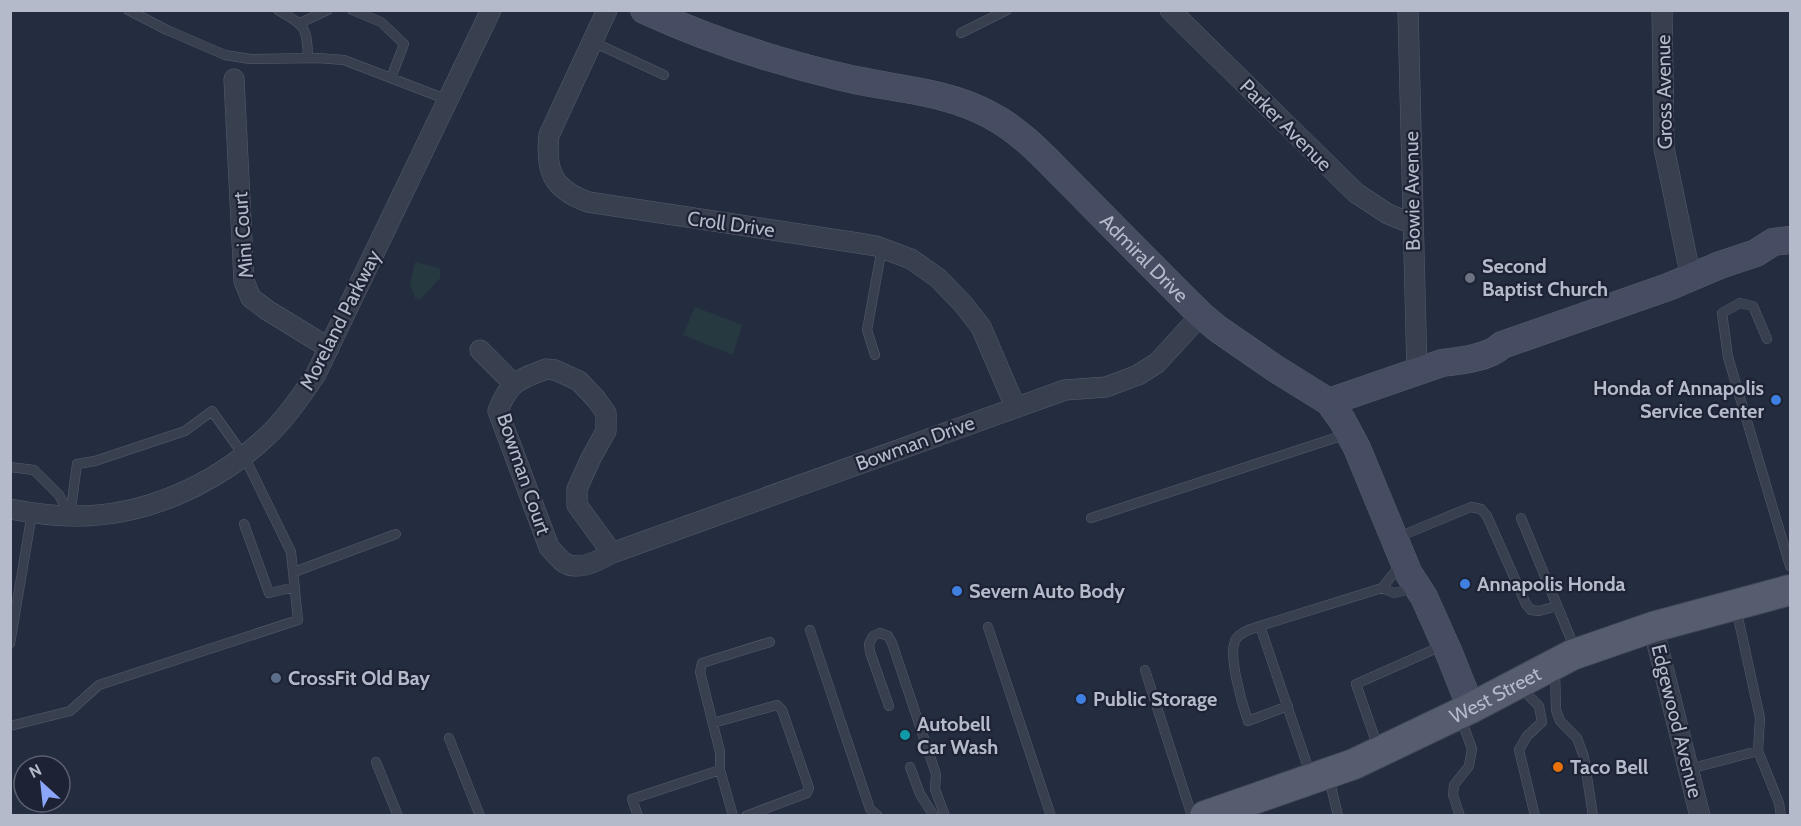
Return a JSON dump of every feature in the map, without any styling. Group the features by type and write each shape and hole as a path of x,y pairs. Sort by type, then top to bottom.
{"main road":[{"name":"West Street","path":"1205,816 1265,800 1354,764 1566,659 1653,627 1791,590"}],"street":[{"name":"Moreland Parkway","path":"10,509 70,516 109,514 152,504 188,490 234,463 266,437 292,408 316,374 492,10"},
{"name":"Croll Drive","path":"607,10 549,135 547,154 551,171 559,185 572,196 588,202 858,243 882,248 911,259 938,278 981,327 1015,406"},
{"name":"Admiral Drive","path":"644,10 719,41 835,75 934,94 975,107 993,116 1032,145 1201,315 1264,362 1329,402 1357,448 1409,574 1424,597 1445,644 1465,711"},
{"name":"Parker Avenue","path":"1170,10 1356,193 1388,214 1413,224"},
{"name":"Bowie Avenue","path":"1408,10 1417,372"},
{"name":"Gross Avenue","path":"1662,10 1664,148 1691,278"},
{"name":"Mini Court","path":"234,79 244,280 251,298 329,348"},
{"path":"1329,402 1442,363 1460,362 1494,351 1502,345 1756,253 1773,242 1791,240"},
{"path":"1756,253 1777,254 1791,249"},
{"name":"Bowman Drive","path":"612,553 1015,406 1065,390 1106,387 1138,375 1157,363 1201,315"},
{"path":"480,350 514,384"},
{"name":"Bowman Court","path":"546,369 555,370 579,381 606,413 606,431 577,489 577,505 612,553 603,558 578,567 564,563 549,547 498,411 503,395 514,384 546,369"},
{"name":"Edgewood Avenue","path":"1653,627 1700,816"}],"lane":[{"path":"128,10 225,55 250,59 344,60 448,100"},
{"path":"278,10 300,23 307,36 308,58"},
{"path":"300,23 328,10"},
{"path":"352,10 381,21 404,44 391,78"},
{"path":"961,33 1007,10"},
{"path":"593,42 664,75"},
{"path":"875,355 867,330 882,248"},
{"path":"1767,339 1753,306 1740,303 1722,313 1728,357 1791,566"},
{"path":"10,726 70,711 99,685 298,620 291,552 243,456 212,411 185,431 95,461 77,464 70,516"},
{"path":"1091,518 1349,433"},
{"path":"10,467 34,470 59,495 70,516"},
{"path":"1382,588 1399,550 1471,507 1481,509 1487,516 1531,610 1539,611 1557,606"},
{"path":"10,644 32,513"},
{"path":"1521,518 1557,606 1566,659 1556,710 1560,720 1577,738 1584,757 1593,816"},
{"path":"244,525 269,593 295,587"},
{"path":"1779,529 1791,526"},
{"path":"294,572 396,534"},
{"path":"1288,706 1248,721 1241,700 1232,648 1237,637 1260,626 1382,588 1394,593 1418,588"},
{"path":"1736,605 1760,718 1758,751 1784,814"},
{"path":"1260,626 1288,706 1338,816"},
{"path":"988,627 1051,816"},
{"path":"810,630 870,809 878,816"},
{"path":"889,706 869,644 873,636 880,633 888,636 892,643 936,774 935,789 945,816"},
{"path":"733,816 720,770 720,752 700,672 702,663 770,642"},
{"path":"1380,752 1356,684 1445,644"},
{"path":"1145,670 1192,816"},
{"path":"1517,684 1539,706 1542,722"},
{"path":"713,723 777,705 782,710 786,721 809,788 807,793 746,816"},
{"path":"1460,816 1453,795 1454,785 1469,766 1472,749 1465,711"},
{"path":"1535,816 1519,750 1527,736 1542,722 1560,720"},
{"path":"449,738 480,816"},
{"path":"1689,769 1758,751"},
{"path":"376,762 398,816"},
{"path":"910,767 920,794 934,816"},
{"path":"638,816 632,799 720,770"}],"shaded area":[{"path":"415,262 440,268 440,278 420,300 415,298 410,284"},
{"path":"695,307 742,325 733,355 683,335"}],"place":[{"name":"Second Baptist Church","path":"1470,278"},
{"name":"Honda of Annapolis Service Center","path":"1776,400"},
{"name":"Annapolis Honda","path":"1465,584"},
{"name":"Severn Auto Body","path":"957,591"},
{"name":"CrossFit Old Bay","path":"276,678"},
{"name":"Public Storage","path":"1081,699"},
{"name":"Autobell Car Wash","path":"905,735"},
{"name":"Taco Bell","path":"1558,767"}]}
